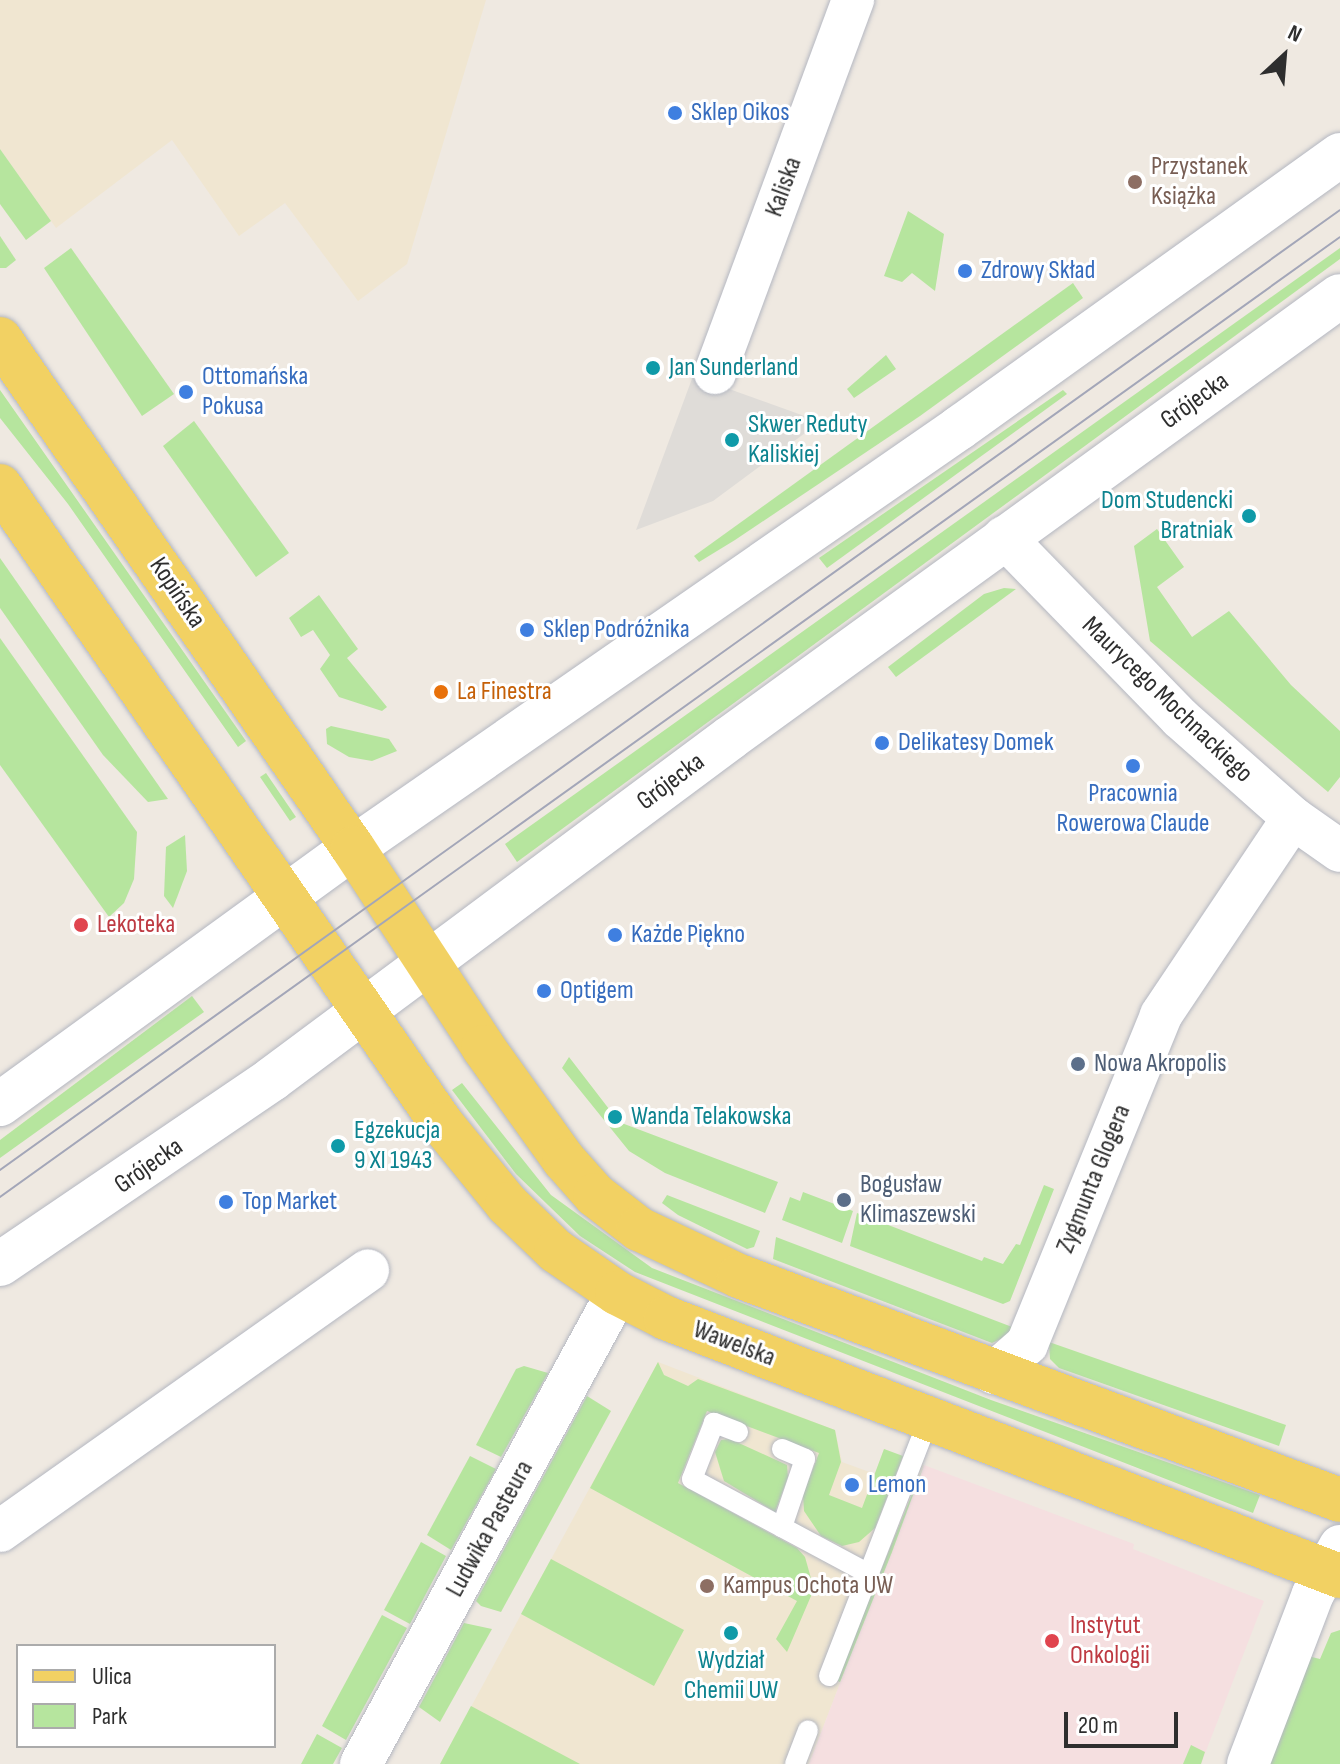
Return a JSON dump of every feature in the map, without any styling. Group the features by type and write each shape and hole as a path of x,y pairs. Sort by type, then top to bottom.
{"main road":[{"path":"2,1099 353,848 959,428 1340,155"},
{"name":"Grójecka","path":"0,1264 106,1196 364,1010 1004,537 1340,296"},
{"name":"Kopińska","path":"0,339 353,848"},
{"path":"0,486 286,896"},
{"path":"353,848 564,1160 595,1195 639,1229 739,1276 1340,1500"},
{"name":"Wawelska","path":"286,896 442,1124 507,1204 556,1251 617,1293 666,1318 929,1418 1335,1564"}],"street":[{"name":"Kaliska","path":"715,373 853,0"},
{"name":"Maurycego Mochnackiego","path":"1004,537 1180,718 1293,818 1340,851"},
{"name":"Zygmunta Glogera","path":"994,1373 1027,1344 1161,1015 1293,818"},
{"path":"0,1531 368,1270"},
{"name":"Ludwika Pasteura","path":"361,1764 617,1293"},
{"path":"1248,1764 1335,1564"}],"lane":[{"path":"829,1676 929,1418"},
{"path":"738,1432 714,1423 692,1479 869,1574"},
{"path":"782,1449 805,1459 782,1527"},
{"path":"795,1764 808,1730"}],"shaded area":[{"path":"0,0 486,0 407,264 358,301 285,203 239,236 172,140 56,228 0,149"},
{"name":"Skwer Reduty Kaliskiej","path":"693,376 810,418 816,425 713,501 636,530"},
{"name":"Kampus Ochota UW","path":"658,1362 835,1430 842,1462 875,1474 884,1449 924,1465 809,1764 440,1764"},
{"name":"Instytut Onkologii","path":"924,1465 1134,1544 1133,1549 1264,1601 1201,1764 809,1764"}],"green space":[{"path":"0,149 51,221 26,240 0,204"},
{"path":"908,211 944,234 935,291 912,273 902,282 884,276"},
{"path":"0,236 16,260 6,268 0,268"},
{"path":"71,248 174,394 142,416 44,268"},
{"path":"1340,248 1340,259 517,862 505,844"},
{"path":"1073,283 1083,298 920,416 735,540 699,562 694,556"},
{"path":"886,355 896,369 854,398 847,389"},
{"path":"0,390 246,741 238,747 68,504 0,418"},
{"path":"1063,390 1067,394 827,568 819,558"},
{"path":"194,421 289,553 256,577 163,446"},
{"path":"1157,529 1184,567 1157,587 1192,637 1229,611 1291,685 1340,731 1340,777 1328,792 1150,641 1134,546"},
{"path":"0,558 168,799 148,802 103,755 0,608"},
{"path":"1004,588 1016,589 896,677 888,667 984,594"},
{"path":"319,595 358,649 347,658 387,707 382,711 339,697 320,669 330,655 313,630 301,637 289,618"},
{"path":"0,638 137,832 134,879 124,903 109,917 0,765"},
{"path":"331,726 389,739 397,751 372,761 349,757 327,744 326,729"},
{"path":"266,773 296,817 290,821 260,777"},
{"path":"185,835 187,871 173,908 164,896 166,847"},
{"path":"192,996 204,1012 0,1158 0,1140"},
{"path":"569,1057 619,1122 778,1182 765,1213 665,1173 629,1151 562,1068"},
{"path":"462,1083 551,1195 652,1268 991,1400 1260,1495 1253,1513 635,1272 580,1236 516,1174 452,1090"},
{"path":"1044,1185 1054,1189 1010,1301 1003,1304 850,1246 857,1213 982,1261 984,1257 1003,1264 1016,1244 1020,1245"},
{"path":"803,1192 853,1211 842,1243 782,1220 790,1197 800,1201"},
{"path":"667,1195 760,1231 754,1247 747,1249 678,1215 662,1203"},
{"path":"776,1237 1020,1330 992,1343 773,1259"},
{"path":"1049,1342 1286,1425 1279,1446 1059,1368 1050,1359"},
{"path":"658,1362 664,1375 688,1386 698,1379 835,1430 841,1462 829,1495 862,1508 884,1449 903,1456 875,1528 859,1542 842,1546 821,1536 804,1511 803,1495 819,1453 707,1411 678,1483 797,1548 805,1557 814,1589 787,1652 776,1639 797,1601 590,1488"},
{"path":"524,1366 548,1373 501,1457 476,1445 516,1369"},
{"path":"587,1396 611,1411 501,1612 481,1606 476,1601"},
{"path":"730,1439 787,1465 788,1477 775,1512 724,1481 715,1452 721,1440"},
{"path":"470,1456 496,1469 451,1550 427,1535"},
{"path":"924,1465 892,1552 840,1682 836,1680"},
{"path":"421,1542 446,1556 410,1624 384,1610"},
{"path":"551,1559 684,1630 654,1686 521,1614"},
{"path":"382,1615 407,1628 346,1740 322,1726"},
{"path":"464,1623 492,1629 440,1722 419,1707"},
{"path":"1340,1630 1340,1764 1266,1764 1308,1656 1320,1659 1331,1633"},
{"path":"471,1706 580,1764 440,1764"},
{"path":"317,1734 342,1748 333,1764 301,1764"},
{"path":"1191,1745 1205,1752 1201,1764 1183,1764"}],"tram line":[{"path":"0,1170 1340,210"},
{"path":"0,1197 1340,237"}],"place":[{"name":"Sklep Oikos","path":"675,113"},
{"name":"Przystanek Książka","path":"1135,182"},
{"name":"Zdrowy Skład","path":"965,271"},
{"name":"Jan Sunderland","path":"653,368"},
{"name":"Ottomańska Pokusa","path":"186,392"},
{"name":"Skwer Reduty Kaliskiej","path":"732,440"},
{"name":"Dom Studencki Bratniak","path":"1249,516"},
{"name":"Sklep Podróżnika","path":"527,630"},
{"name":"La Finestra","path":"441,692"},
{"name":"Delikatesy Domek","path":"882,743"},
{"name":"Pracownia Rowerowa Claude","path":"1133,766"},
{"name":"Lekoteka","path":"81,925"},
{"name":"Każde Piękno","path":"615,935"},
{"name":"Optigem","path":"544,991"},
{"name":"Nowa Akropolis","path":"1078,1064"},
{"name":"Wanda Telakowska","path":"615,1117"},
{"name":"Egzekucja 9 XI 1943","path":"338,1146"},
{"name":"Bogusław Klimaszewski","path":"844,1200"},
{"name":"Top Market","path":"226,1202"},
{"name":"Lemon","path":"852,1485"},
{"name":"Kampus Ochota UW","path":"707,1586"},
{"name":"Wydział Chemii UW","path":"731,1633"},
{"name":"Instytut Onkologii","path":"1052,1641"}]}
